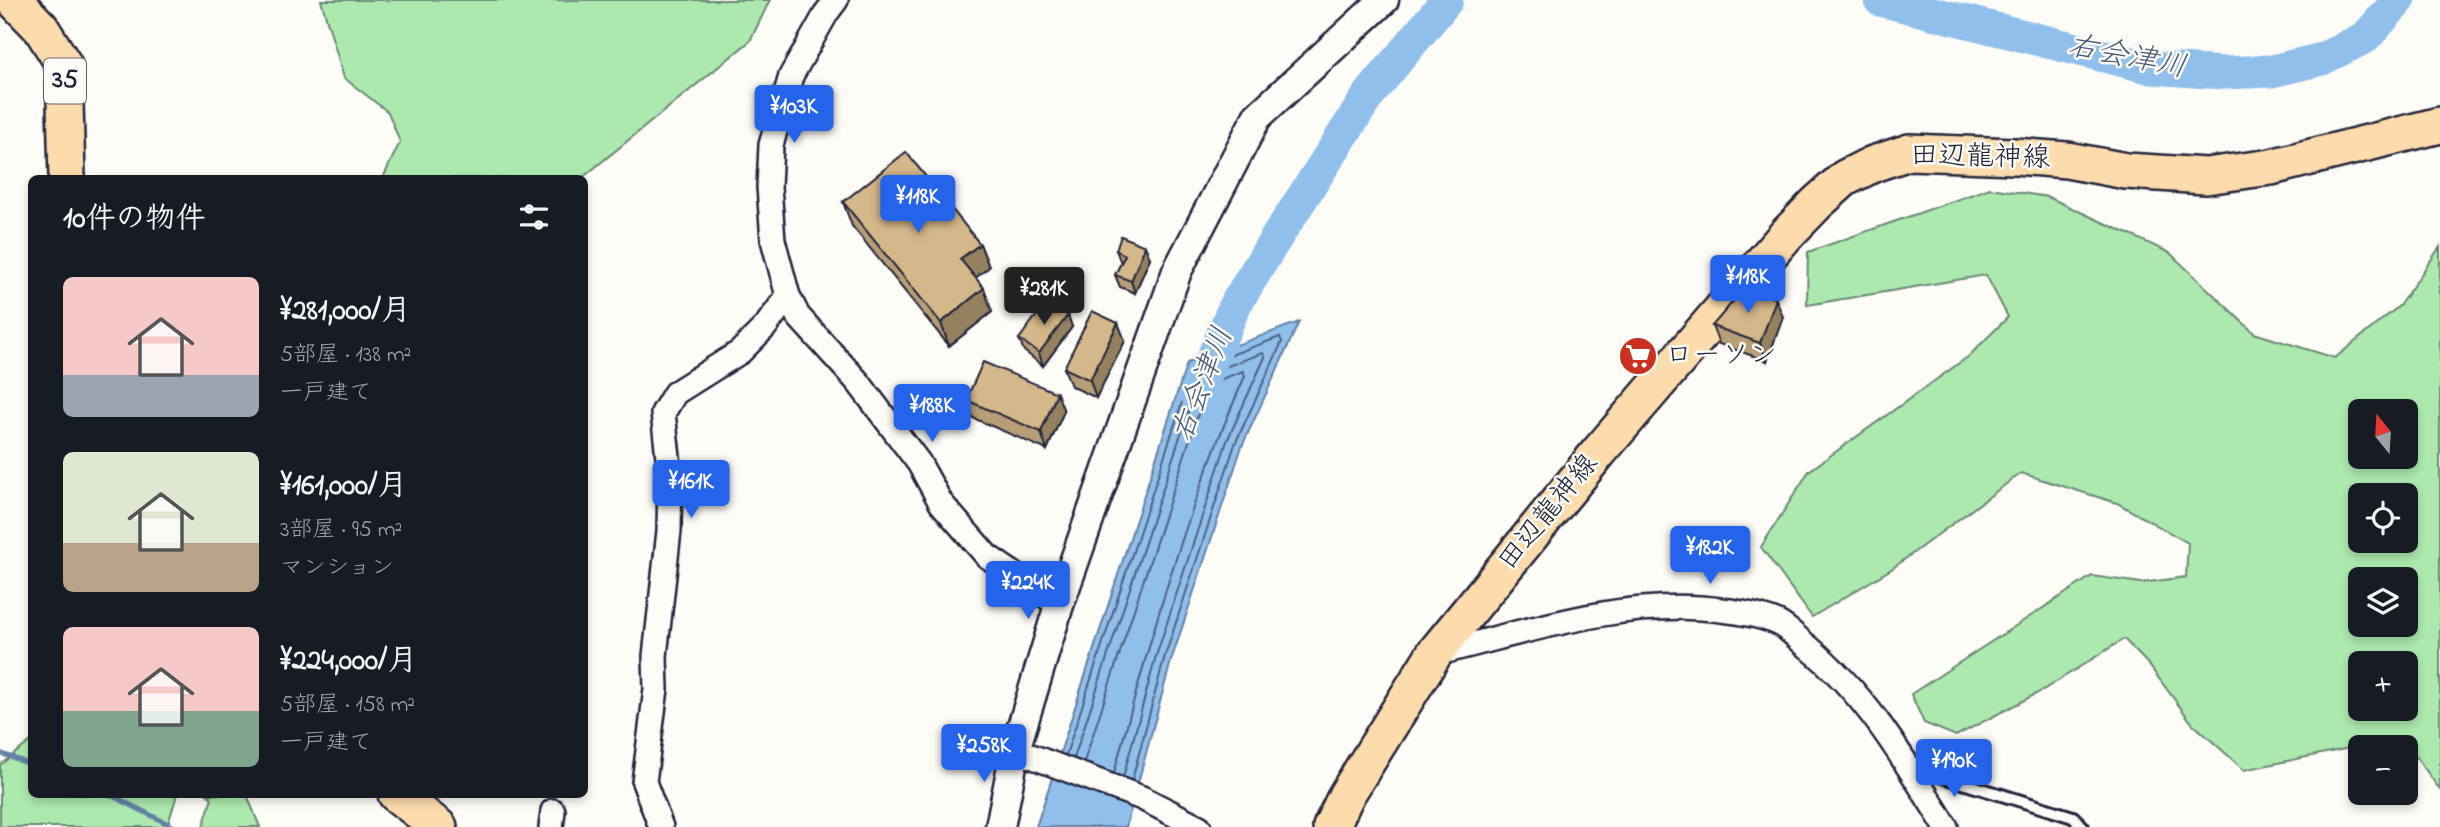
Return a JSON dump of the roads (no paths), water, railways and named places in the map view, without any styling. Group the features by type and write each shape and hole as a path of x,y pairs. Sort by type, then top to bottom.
{"main road":[{"name":"35","path":"14,0 41,28 64,65 66,175"},
{"name":"田辺龍神線","path":"1331,827 1347,794 1434,654 1598,453 1786,235 1845,178 1873,164 1909,152 2041,158 2126,171 2206,176 2271,167 2440,125"},
{"path":"401,798 439,827"}],"street":[{"path":"835,0 791,76 771,145 769,187 773,240 788,296 798,316 858,382 919,463 941,503 987,556 1059,605"},
{"path":"1000,827 1015,750 1059,605 1177,271 1256,117 1384,0"},
{"path":"661,827 644,782 656,689 655,656 669,531 670,474 663,413 675,393 740,352 765,327 788,296"},
{"path":"1434,654 1622,609 1692,606 1745,613 1780,624 1846,681 1873,714 1946,827"},
{"path":"1015,750 1142,798 1199,827"}],"lane":[{"path":"1909,766 2073,817 2083,827"}],"water":[{"path":"1299,322 1242,446 1171,661 1126,827 1036,827 1187,363"}],"waterway":[{"name":"右会津川","path":"1197,395 1235,305 1273,243 1368,96 1447,0"},
{"name":"右会津川","path":"1880,0 2152,68 2223,73 2272,71 2322,59 2366,37 2399,0"},
{"path":"0,753 28,764"},
{"path":"117,798 174,827"}],"place":[{"name":"ローソン","path":"1638,356"}]}
